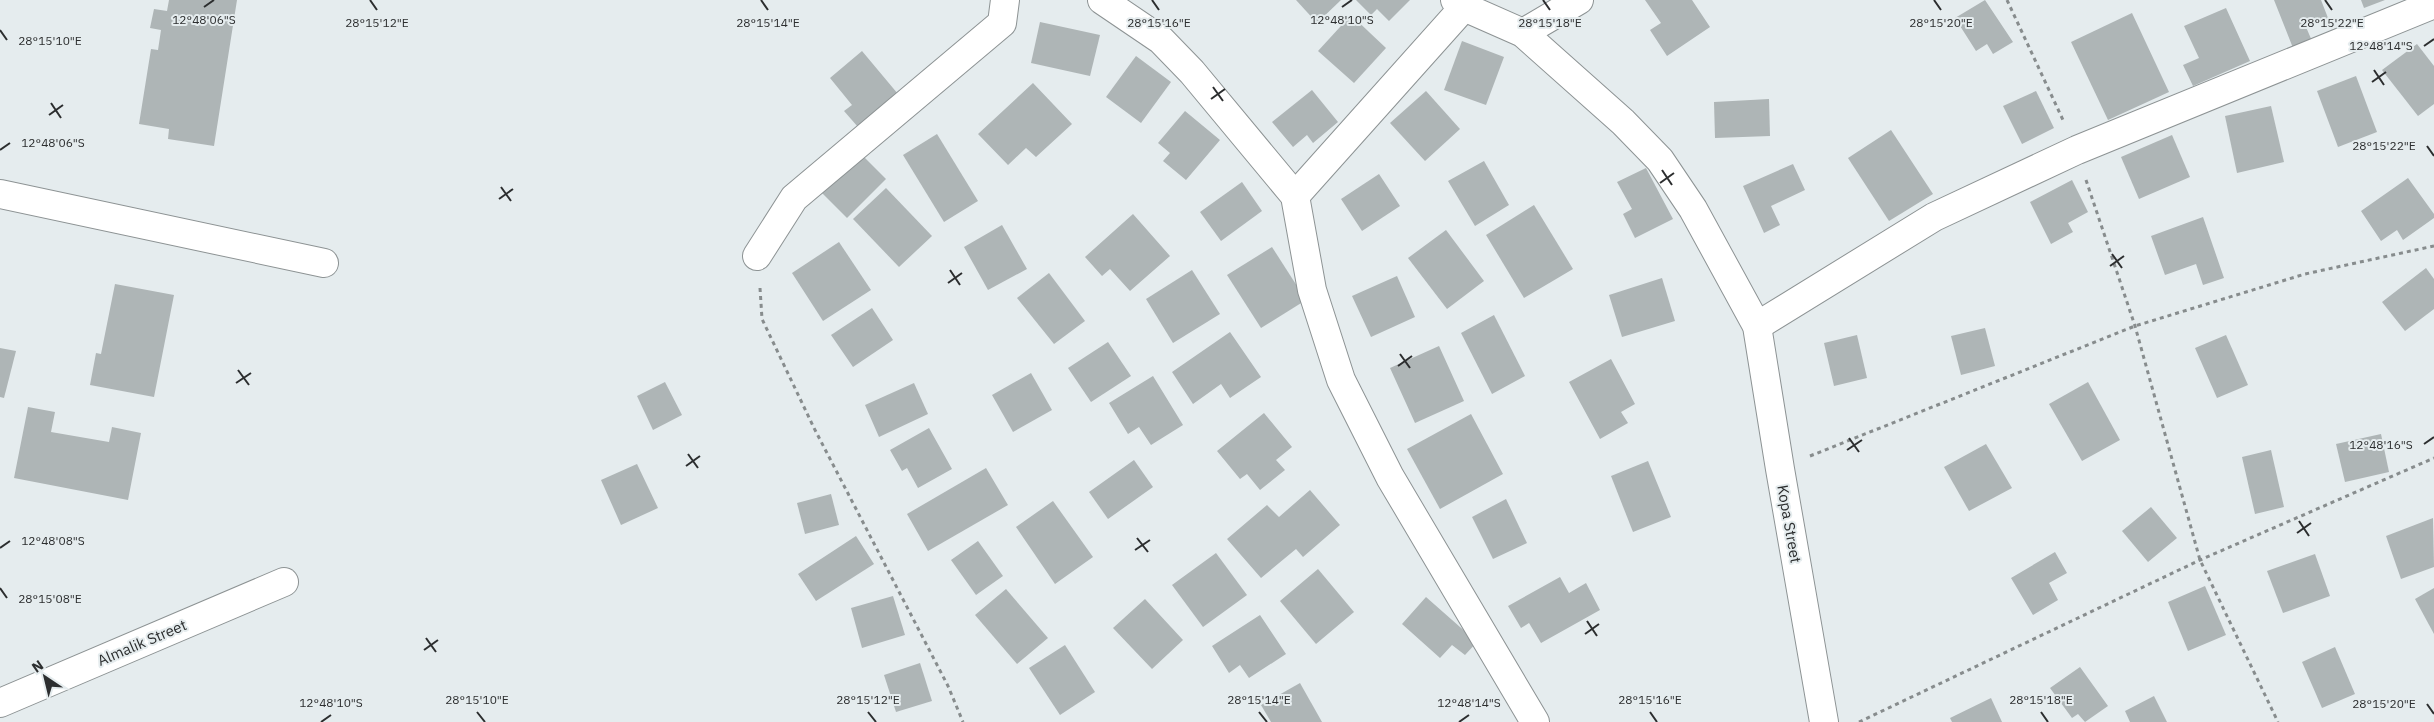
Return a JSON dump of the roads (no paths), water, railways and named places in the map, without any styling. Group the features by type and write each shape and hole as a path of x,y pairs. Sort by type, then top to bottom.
{"street":[{"path":"757,256 794,198 1002,23 1005,0"},
{"path":"1102,0 1161,40 1192,72 1295,196 1312,290 1341,380 1390,477 1535,722"},
{"path":"1523,34 1579,0"},
{"path":"1295,196 1460,4 1523,34 1622,122 1660,160 1693,209 1758,326 1934,218 2077,150 2434,4"},
{"path":"0,194 324,263"},
{"name":"Kopa Street","path":"1758,326 1780,469 1824,722"},
{"name":"Almalik Street","path":"0,703 284,582"}]}
